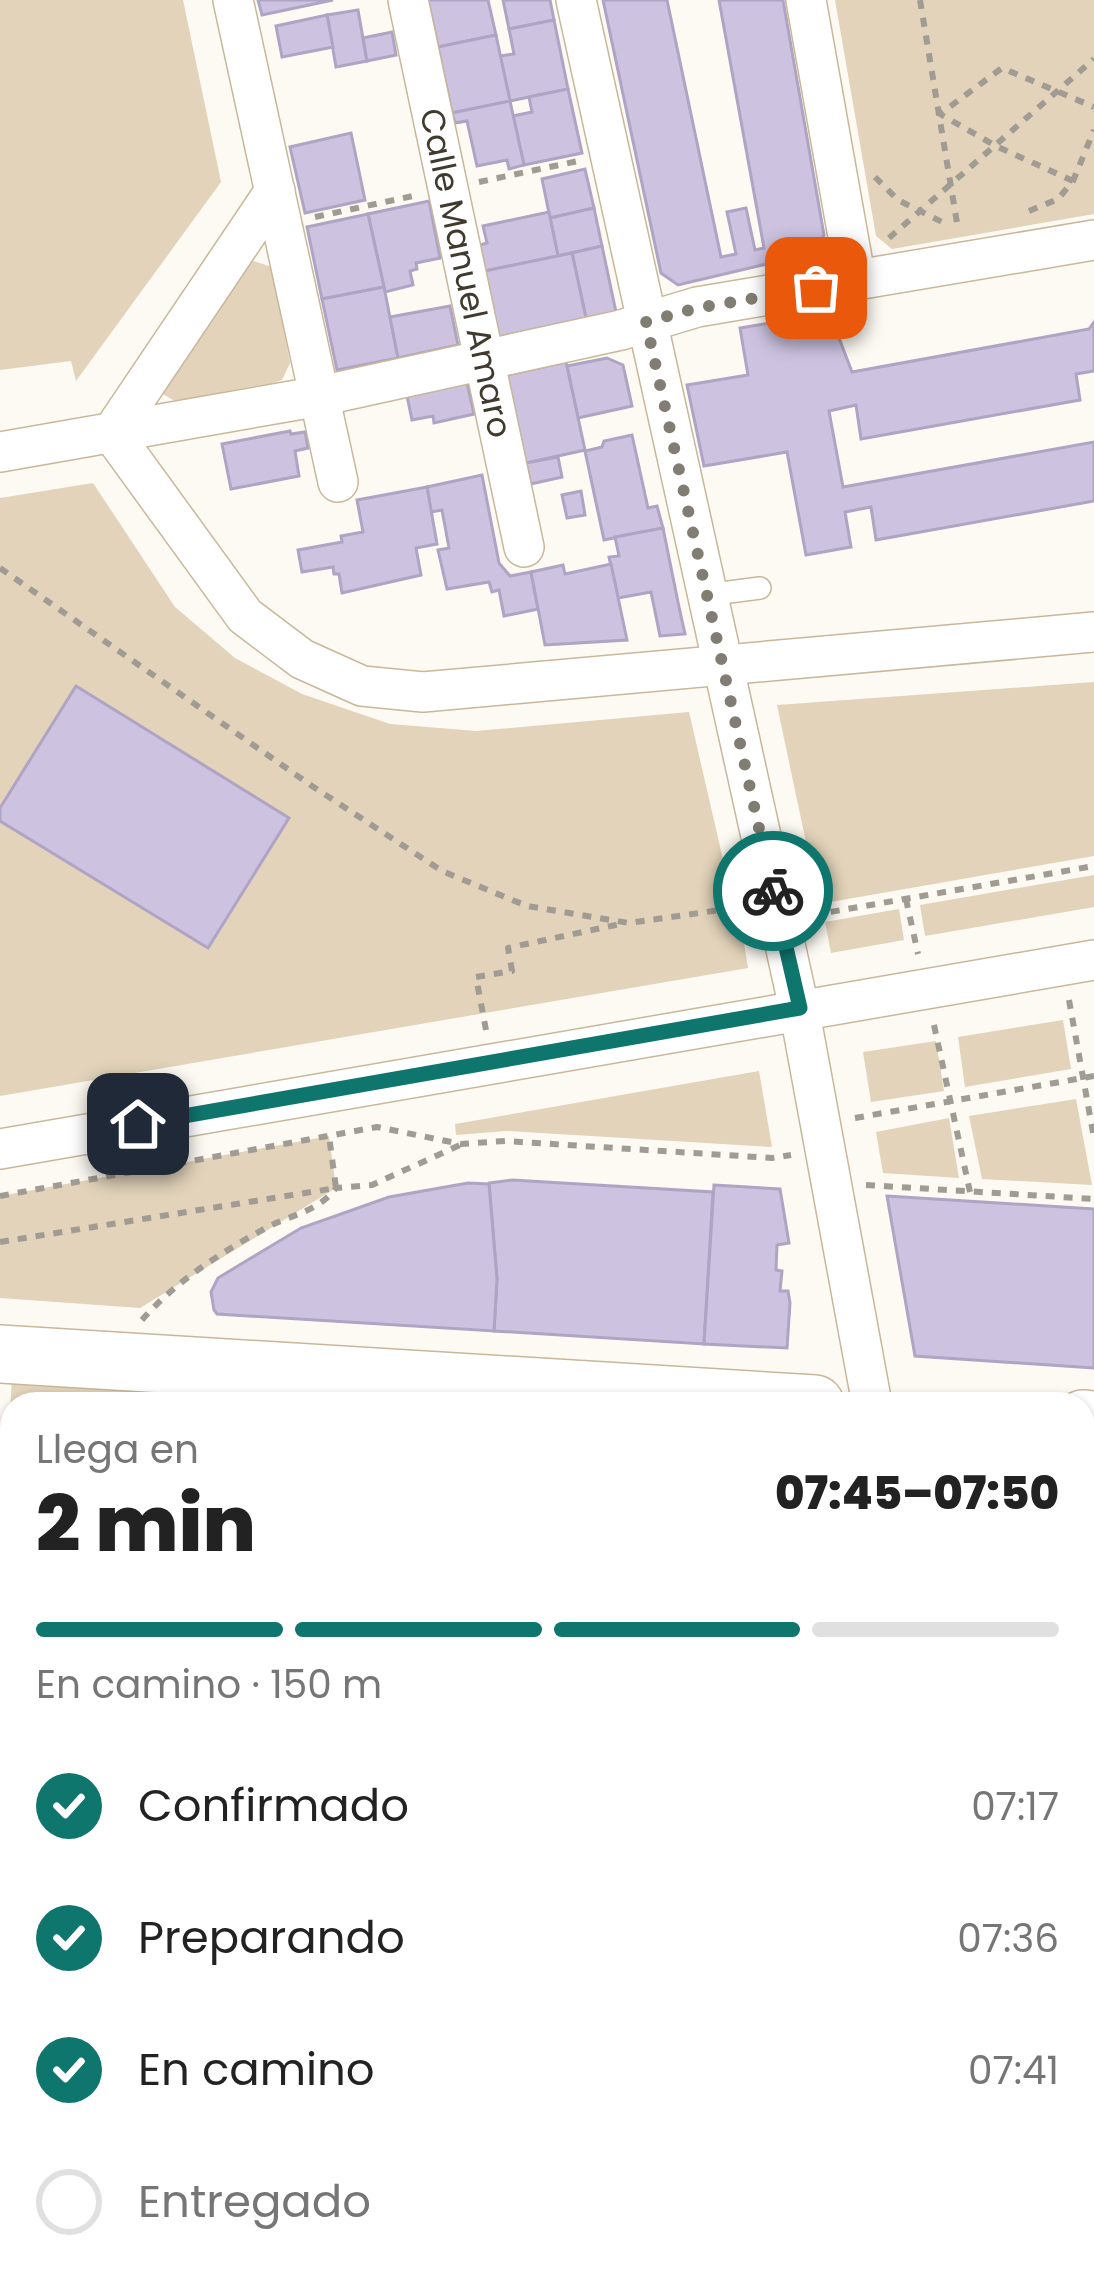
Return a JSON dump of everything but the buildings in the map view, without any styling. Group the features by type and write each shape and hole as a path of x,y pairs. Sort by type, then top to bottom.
{"main road":[{"path":"0,1354 619,1392"}],"street":[{"path":"233,0 338,482"},
{"name":"Calle Manuel Amaro","path":"408,0 524,547"},
{"path":"576,0 800,1008 870,1392"},
{"path":"806,0 856,281"},
{"path":"112,433 274,191"},
{"path":"0,452 320,396 697,308 1094,240"},
{"path":"112,433 245,616 302,659 362,686 423,692 1094,632"},
{"path":"0,1149 1078,962"}],"lane":[{"path":"706,595 760,588"}],"path":[{"path":"920,0 959,233"},
{"path":"878,246 1094,59"},
{"path":"940,114 1002,68 1094,106"},
{"path":"940,114 1073,181"},
{"path":"1018,216 1058,199 1073,181 1094,130"},
{"path":"837,172 865,166 919,214 959,233 971,231"},
{"path":"0,568 442,871 527,906 629,922"},
{"path":"492,1063 476,977 512,971 508,949 629,922 734,908 782,932 906,899 1094,866"},
{"path":"906,899 970,1192"},
{"path":"1078,962 1084,1078 1094,1138"},
{"path":"0,1196 376,1127 461,1144 505,1142 772,1158 826,1153 953,1101 1094,1076"},
{"path":"140,1322 202,1267 268,1227 323,1205 336,1187 323,1092"},
{"path":"0,1242 372,1185 461,1144"},
{"path":"826,1153 970,1192 1094,1199"}],"shaded area":[{"path":"0,0 183,0 221,182 76,381 71,361 0,370"},
{"path":"835,0 1094,0 1094,214 892,249 876,236"},
{"path":"253,261 272,267 290,363 282,380 175,401 161,393"},
{"path":"93,483 175,607 235,658 302,694 390,724 476,731 689,712 734,907 739,912 748,968 0,1096 0,498"},
{"path":"1094,682 1094,856 819,904 777,705"},
{"path":"1094,875 1094,907 925,936 920,905"},
{"path":"899,909 904,940 831,953 825,922"},
{"path":"1063,1020 1071,1069 965,1087 958,1037"},
{"path":"936,1041 944,1091 871,1102 863,1052"},
{"path":"759,1071 772,1147 506,1131 456,1135 455,1124"},
{"path":"1076,1099 1092,1185 982,1179 969,1116"},
{"path":"949,1118 959,1178 883,1173 876,1132"},
{"path":"329,1136 336,1188 140,1308 0,1298 0,1196"},
{"path":"12,1380 209,1392 11,1392"}],"way so far":[{"path":"773,891 646,322 697,308 816,288"}],"route":[{"path":"138,1124 800,1008 773,891"}]}
